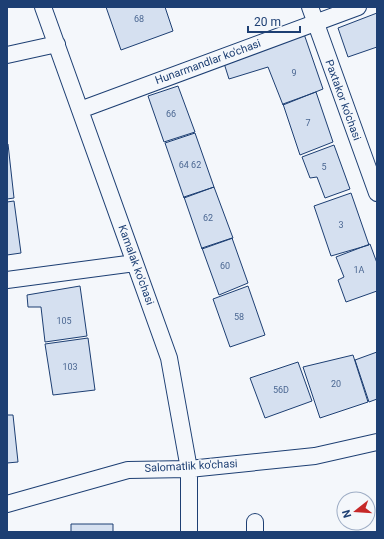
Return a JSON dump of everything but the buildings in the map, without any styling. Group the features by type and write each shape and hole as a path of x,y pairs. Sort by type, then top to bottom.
{"street":[{"name":"Kamalak ko'chasi","path":"43,7 170,358 189,469 188,532"},
{"name":"Paxtakor ko'chasi","path":"310,7 377,193"},
{"name":"Hunarmandlar ko'chasi","path":"80,110 358,7"},
{"path":"7,55 57,44"},
{"path":"7,280 135,263"},
{"name":"Salomatlik ko'chasi","path":"7,504 128,470 189,469 315,456 377,442"}]}
